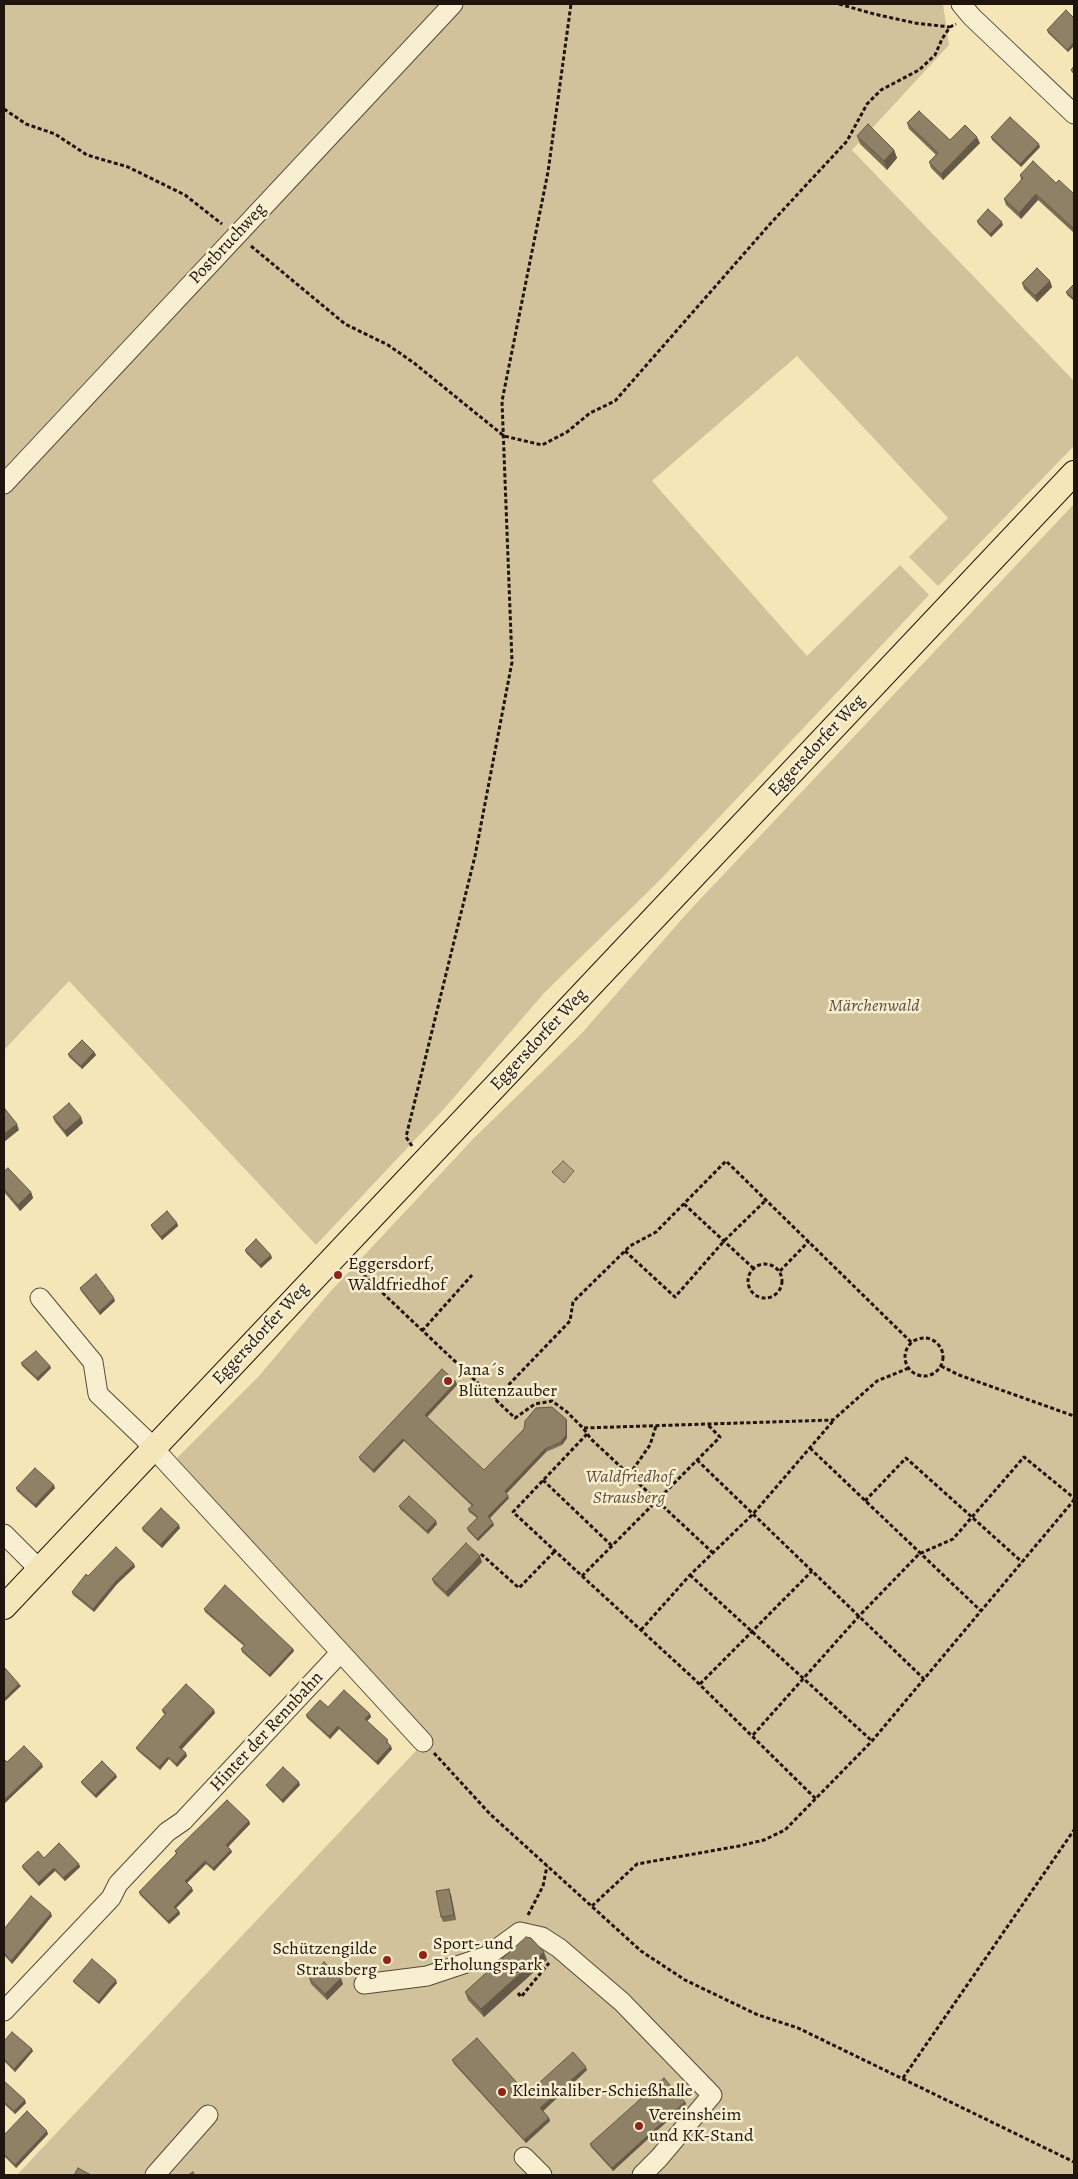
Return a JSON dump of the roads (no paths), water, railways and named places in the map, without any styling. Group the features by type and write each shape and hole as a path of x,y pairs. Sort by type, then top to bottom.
{"main road":[{"name":"Eggersdorfer Weg","path":"4,1607 1074,473"}],"street":[{"name":"Postbruchweg","path":"4,484 453,4"},
{"path":"966,10 1074,114"},
{"path":"40,1298 93,1362 98,1394 153,1448 423,1742"},
{"path":"4,1534 39,1569"},
{"name":"Hinter der Rennbahn","path":"4,2011 111,1898 118,1884 161,1839 183,1821 340,1653"},
{"path":"364,1984 427,1976 487,1956 520,1932 542,1937 559,1948 622,2002 712,2095 642,2175"},
{"path":"155,2175 208,2115"},
{"path":"524,2157 542,2175"}],"place":[{"name":"Eggersdorf, Waldfriedhof","path":"338,1275"},
{"name":"Jana´s Blütenzauber","path":"448,1381"},
{"name":"Sport- und Erholungspark","path":"423,1955"},
{"name":"Schützengilde Strausberg","path":"387,1960"},
{"name":"Kleinkaliber-Schießhalle","path":"502,2092"},
{"name":"Vereinsheim und KK-Stand","path":"639,2126"}],"park label":[{"name":"Märchenwald","path":"874,1007"},
{"name":"Waldfriedhof Strausberg","path":"629,1488"}]}
